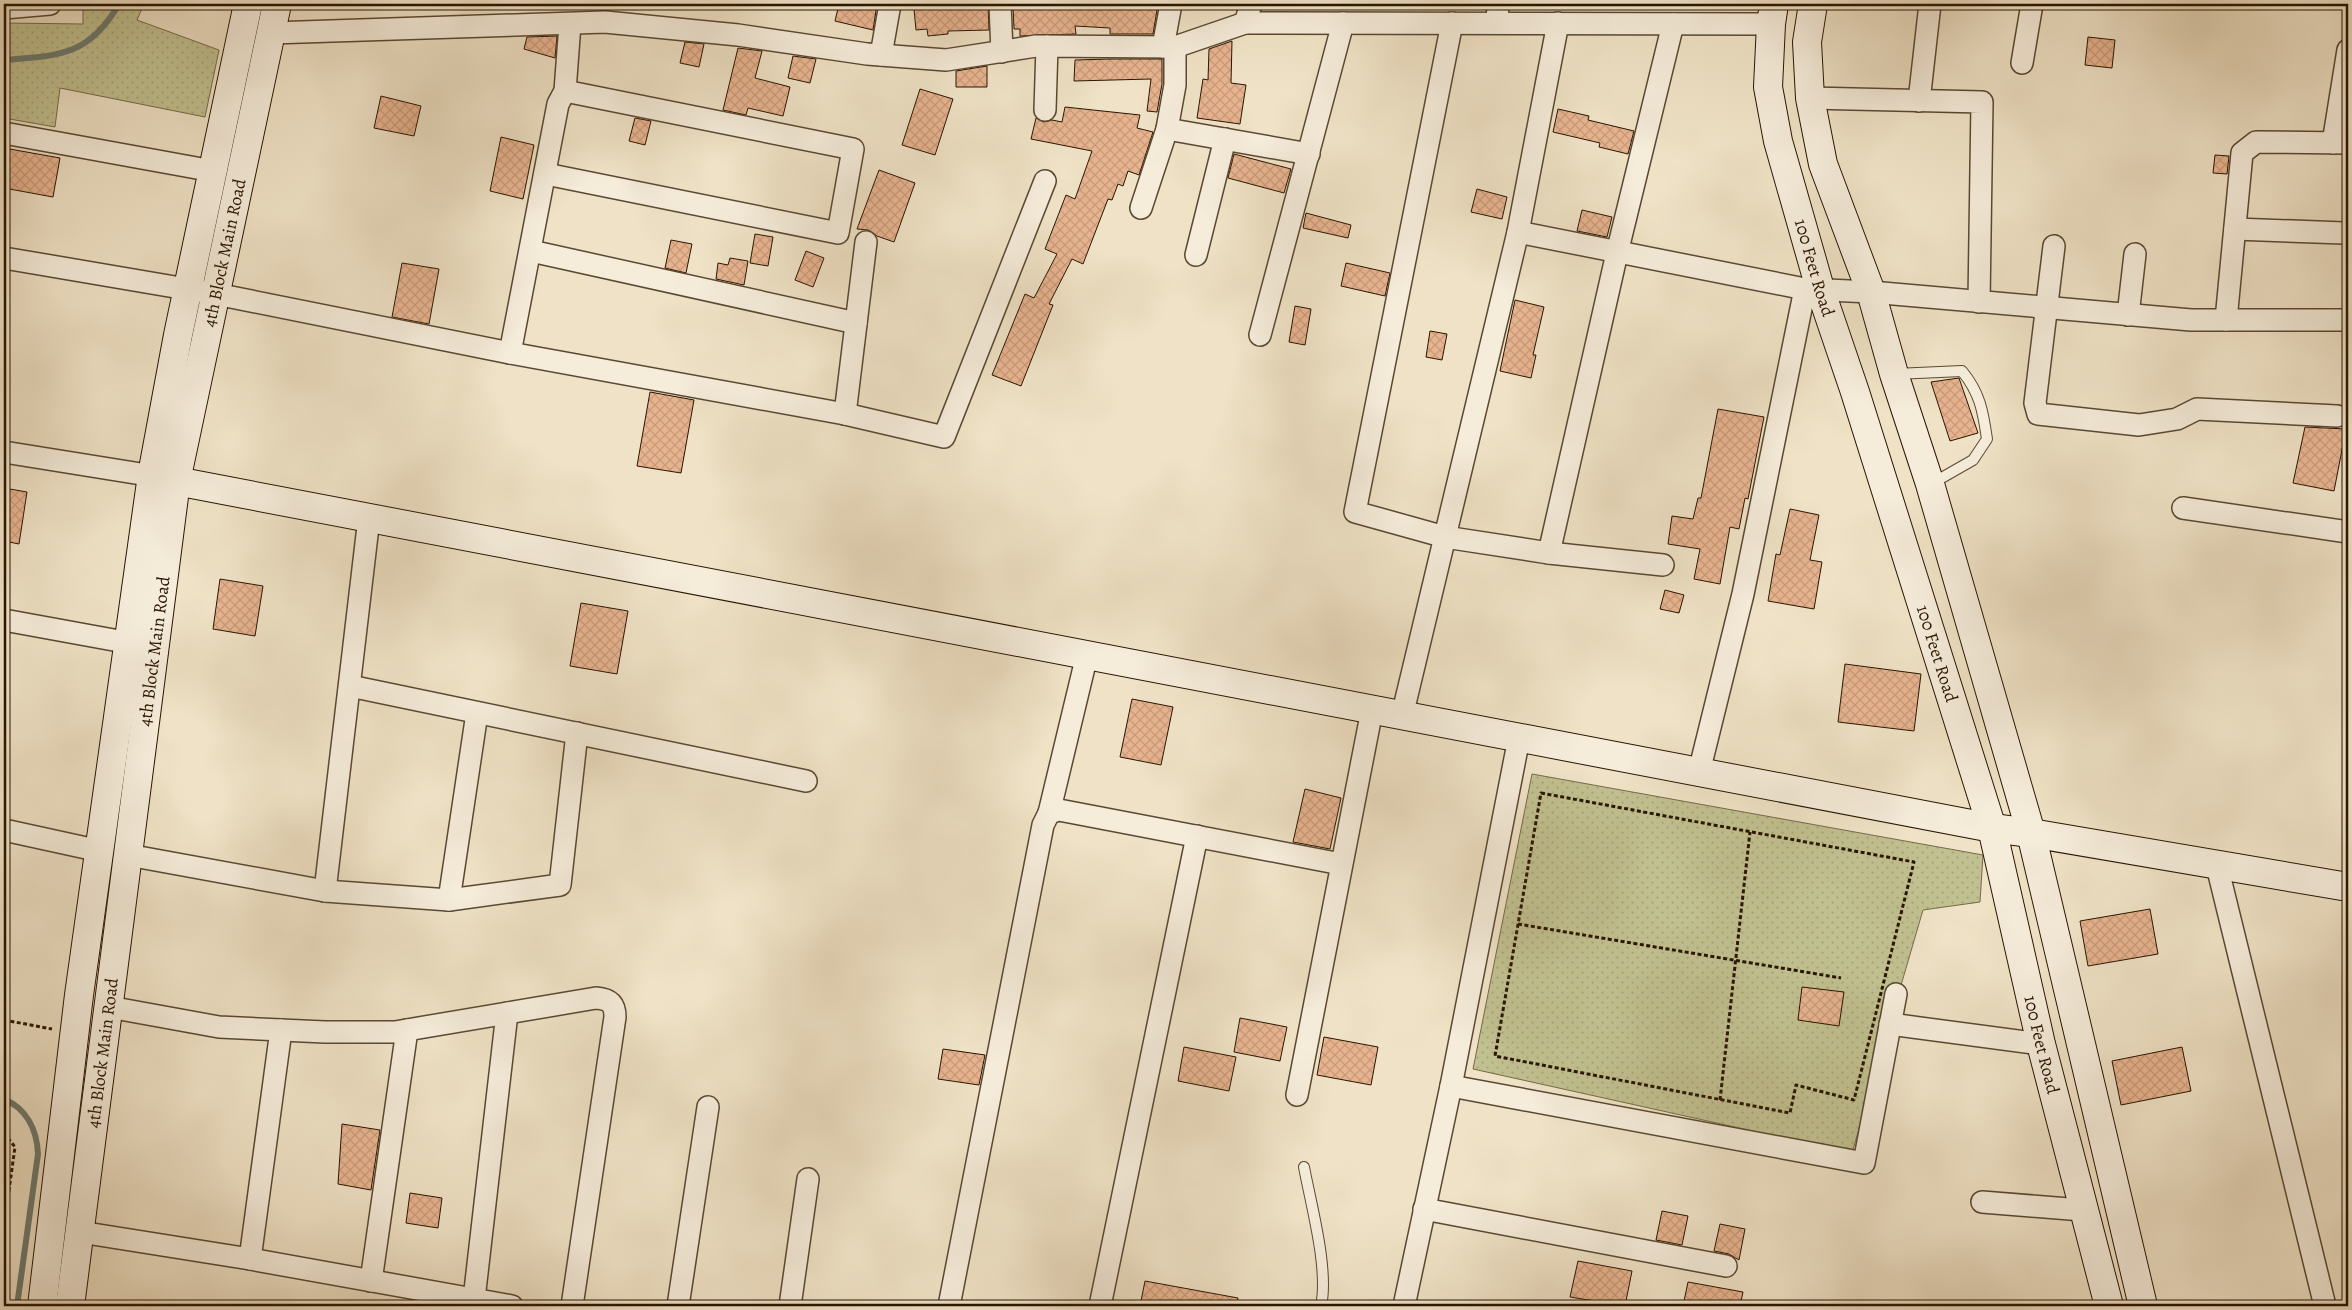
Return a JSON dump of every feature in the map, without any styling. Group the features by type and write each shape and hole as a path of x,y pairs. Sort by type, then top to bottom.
{"street":[{"path":"4,8 50,4"},
{"name":"4th Block Main Road","path":"70,1306 128,855 164,478 188,289 248,4"},
{"name":"4th Block Main Road","path":"42,1306 75,1033 130,643 164,478 216,294 276,4"},
{"path":"881,55 890,4"},
{"path":"1000,4 1002,52"},
{"path":"1141,208 1167,129 1176,85 1169,47 1171,4"},
{"path":"1813,4 1807,42 1810,98 1823,164 1871,292 1894,374 1930,484 2031,833 2143,1306"},
{"path":"1919,101 1930,4"},
{"path":"2022,64 2032,4"},
{"path":"271,33 605,22 738,35 881,55 946,60 1047,46 1169,47 1248,13 1343,23 1388,13 1452,23 1498,14 1558,23 1612,14 1673,24 1772,14"},
{"name":"100 Feet Road","path":"1772,14 1768,87 1778,141 1813,290 1855,392 1992,828 2041,1044 2082,1210 2109,1306"},
{"path":"1260,335 1343,23"},
{"path":"1452,23 1356,512 1445,537 1549,553 1663,565"},
{"path":"1402,716 1518,232 1558,23"},
{"path":"510,352 546,174 558,104 565,91 570,24"},
{"path":"1549,553 1617,253 1673,24"},
{"path":"1044,110 1047,46"},
{"path":"2226,320 2242,153 2256,142 2341,143 2348,50"},
{"path":"546,174 838,233 852,149 565,91"},
{"path":"1810,98 1982,102 1979,302"},
{"path":"1167,129 1309,154"},
{"path":"4,133 212,171"},
{"path":"1196,255 1225,139"},
{"path":"4,258 216,294 510,352 845,414 944,437 1045,181"},
{"path":"2235,229 2344,233"},
{"path":"1518,232 1617,253 1813,290 1871,292 2047,309 2190,320 2348,320"},
{"path":"845,414 866,242"},
{"path":"2054,246 2035,403 2038,414 2139,425 2177,419 2197,409 2337,416"},
{"path":"530,251 856,323"},
{"path":"2128,315 2135,254"},
{"path":"1699,772 1743,594 1813,290"},
{"path":"4,452 164,478 1992,828 2348,887"},
{"path":"2183,508 2348,532"},
{"path":"325,891 369,518"},
{"path":"4,620 130,643"},
{"path":"949,1306 1042,825 1050,813 1087,655"},
{"path":"350,686 806,781"},
{"path":"1297,1095 1372,710"},
{"path":"449,900 478,713"},
{"path":"128,855 325,891 449,900 560,885 577,733"},
{"path":"1404,1306 1451,1086 1519,738"},
{"path":"1050,813 1059,810 1342,864"},
{"path":"4,830 100,851"},
{"path":"1100,1306 1197,836"},
{"path":"2217,866 2325,1306"},
{"path":"1451,1086 1864,1164 1896,994"},
{"path":"109,1006 220,1027 324,1032 407,1030 605,998 615,1008 572,1306"},
{"path":"474,1299 507,1013"},
{"path":"1890,1024 2041,1044"},
{"path":"250,1259 281,1030"},
{"path":"372,1281 407,1030"},
{"path":"678,1306 708,1108"},
{"path":"790,1306 808,1179"},
{"path":"1982,1202 2082,1210"},
{"path":"1424,1209 1726,1266"},
{"path":"80,1232 250,1259 512,1306"}],"lane":[{"path":"1894,374 1962,371 1975,386 1984,414 1987,439 1973,460 1930,484"},
{"path":"1304,1167 1320,1254 1323,1295 1320,1306"}],"path":[{"path":"1541,793 1914,862 1854,1100 1796,1085 1790,1113 1495,1056 1518,924 1541,793"},
{"path":"1720,1100 1750,832"},
{"path":"1518,924 1841,978"},
{"path":"4,1020 75,1033"},
{"path":"4,1133 15,1147 4,1226"}],"shaded area":[{"path":"83,4 144,4 137,20 219,50 205,117 60,88 55,127 4,118 4,23 83,24"},
{"path":"1532,774 1983,855 1980,902 1923,910 1852,1153 1473,1069"}],"building":[{"path":"839,4 877,4 873,30 835,21"},
{"path":"925,4 988,4 989,30 948,31 948,34 928,36 927,29 916,30 914,9 925,8"},
{"path":"1034,4 1158,4 1153,34 1110,34 1110,28 1075,26 1076,34 1020,36 1020,29 1014,29 1013,6"},
{"path":"557,36 555,58 524,49 527,37"},
{"path":"2088,37 2115,40 2112,68 2085,65"},
{"path":"1232,41 1231,83 1246,85 1240,124 1197,118 1203,79 1208,80 1209,49"},
{"path":"685,42 704,44 699,67 680,63"},
{"path":"738,48 762,51 755,78 790,87 783,116 748,108 746,115 723,110"},
{"path":"793,56 816,59 810,83 788,78"},
{"path":"1162,59 1162,84 1157,112 1147,111 1151,79 1074,81 1075,60"},
{"path":"987,66 987,87 956,87 956,71"},
{"path":"920,89 953,99 935,155 902,145"},
{"path":"381,96 421,106 414,136 374,128"},
{"path":"1065,107 1140,115 1137,128 1153,132 1139,175 1128,171 1123,186 1118,184 1112,200 1108,199 1083,264 1072,259 1049,304 1053,305 1021,386 992,375 1025,294 1034,298 1057,254 1045,249 1066,195 1075,199 1092,151 1031,139 1036,118 1044,122 1052,120 1062,122"},
{"path":"1558,109 1589,116 1588,120 1634,131 1628,154 1599,147 1600,143 1553,132"},
{"path":"635,118 651,121 645,145 629,141"},
{"path":"501,137 534,145 523,199 490,191"},
{"path":"4,148 60,158 53,197 4,188"},
{"path":"1234,154 1291,169 1284,193 1228,178"},
{"path":"2215,155 2229,156 2227,174 2213,173"},
{"path":"879,170 915,183 894,242 877,236 868,230 857,229"},
{"path":"1477,189 1507,197 1502,219 1471,212"},
{"path":"1582,210 1612,217 1607,237 1577,231"},
{"path":"1306,213 1351,225 1348,238 1303,228"},
{"path":"755,234 773,237 768,266 750,263"},
{"path":"671,240 692,244 686,273 665,268"},
{"path":"806,251 824,258 813,287 795,280"},
{"path":"730,258 748,261 744,285 716,279 718,263 728,265"},
{"path":"402,263 439,269 429,324 392,317"},
{"path":"1346,263 1390,273 1385,296 1341,286"},
{"path":"1515,300 1544,307 1533,355 1536,355 1531,378 1500,371"},
{"path":"1295,306 1311,309 1305,345 1289,342"},
{"path":"1430,331 1447,334 1442,360 1426,357"},
{"path":"1959,378 1978,433 1950,441 1931,382"},
{"path":"650,392 694,400 681,473 637,466"},
{"path":"1718,409 1764,417 1748,499 1745,498 1739,529 1730,527 1720,584 1694,579 1700,549 1668,544 1672,516 1693,519 1698,498 1701,498"},
{"path":"2305,427 2346,429 2334,491 2293,483"},
{"path":"4,488 27,492 19,544 4,541"},
{"path":"1790,509 1819,515 1810,560 1822,562 1814,609 1768,601 1776,554 1780,555"},
{"path":"220,579 263,586 255,636 213,629"},
{"path":"1665,590 1684,595 1679,613 1660,609"},
{"path":"581,603 628,611 617,674 570,666"},
{"path":"1845,664 1921,674 1914,731 1838,722"},
{"path":"1132,699 1173,707 1161,765 1120,757"},
{"path":"1305,789 1341,798 1330,849 1293,842"},
{"path":"2150,909 2158,954 2088,966 2080,921"},
{"path":"1802,987 1844,992 1839,1026 1798,1020"},
{"path":"1240,1018 1287,1027 1280,1061 1234,1052"},
{"path":"1324,1037 1378,1047 1371,1085 1317,1075"},
{"path":"1184,1047 1236,1057 1229,1091 1178,1081"},
{"path":"2182,1047 2191,1091 2121,1105 2112,1061"},
{"path":"943,1049 985,1055 979,1085 938,1079"},
{"path":"342,1124 380,1130 371,1190 338,1184"},
{"path":"410,1193 442,1198 438,1228 406,1223"},
{"path":"1662,1211 1688,1216 1682,1245 1656,1240"},
{"path":"1720,1224 1745,1229 1739,1260 1729,1254 1714,1251"},
{"path":"1578,1261 1632,1271 1625,1306 1570,1297"},
{"path":"1145,1281 1238,1298 1237,1306 1140,1306"},
{"path":"1688,1282 1743,1292 1740,1306 1683,1306"}],"waterway":[{"path":"4,60 57,54 84,44 108,21 119,4"},
{"path":"4,1099 25,1114 36,1137 38,1154 17,1306"}]}
